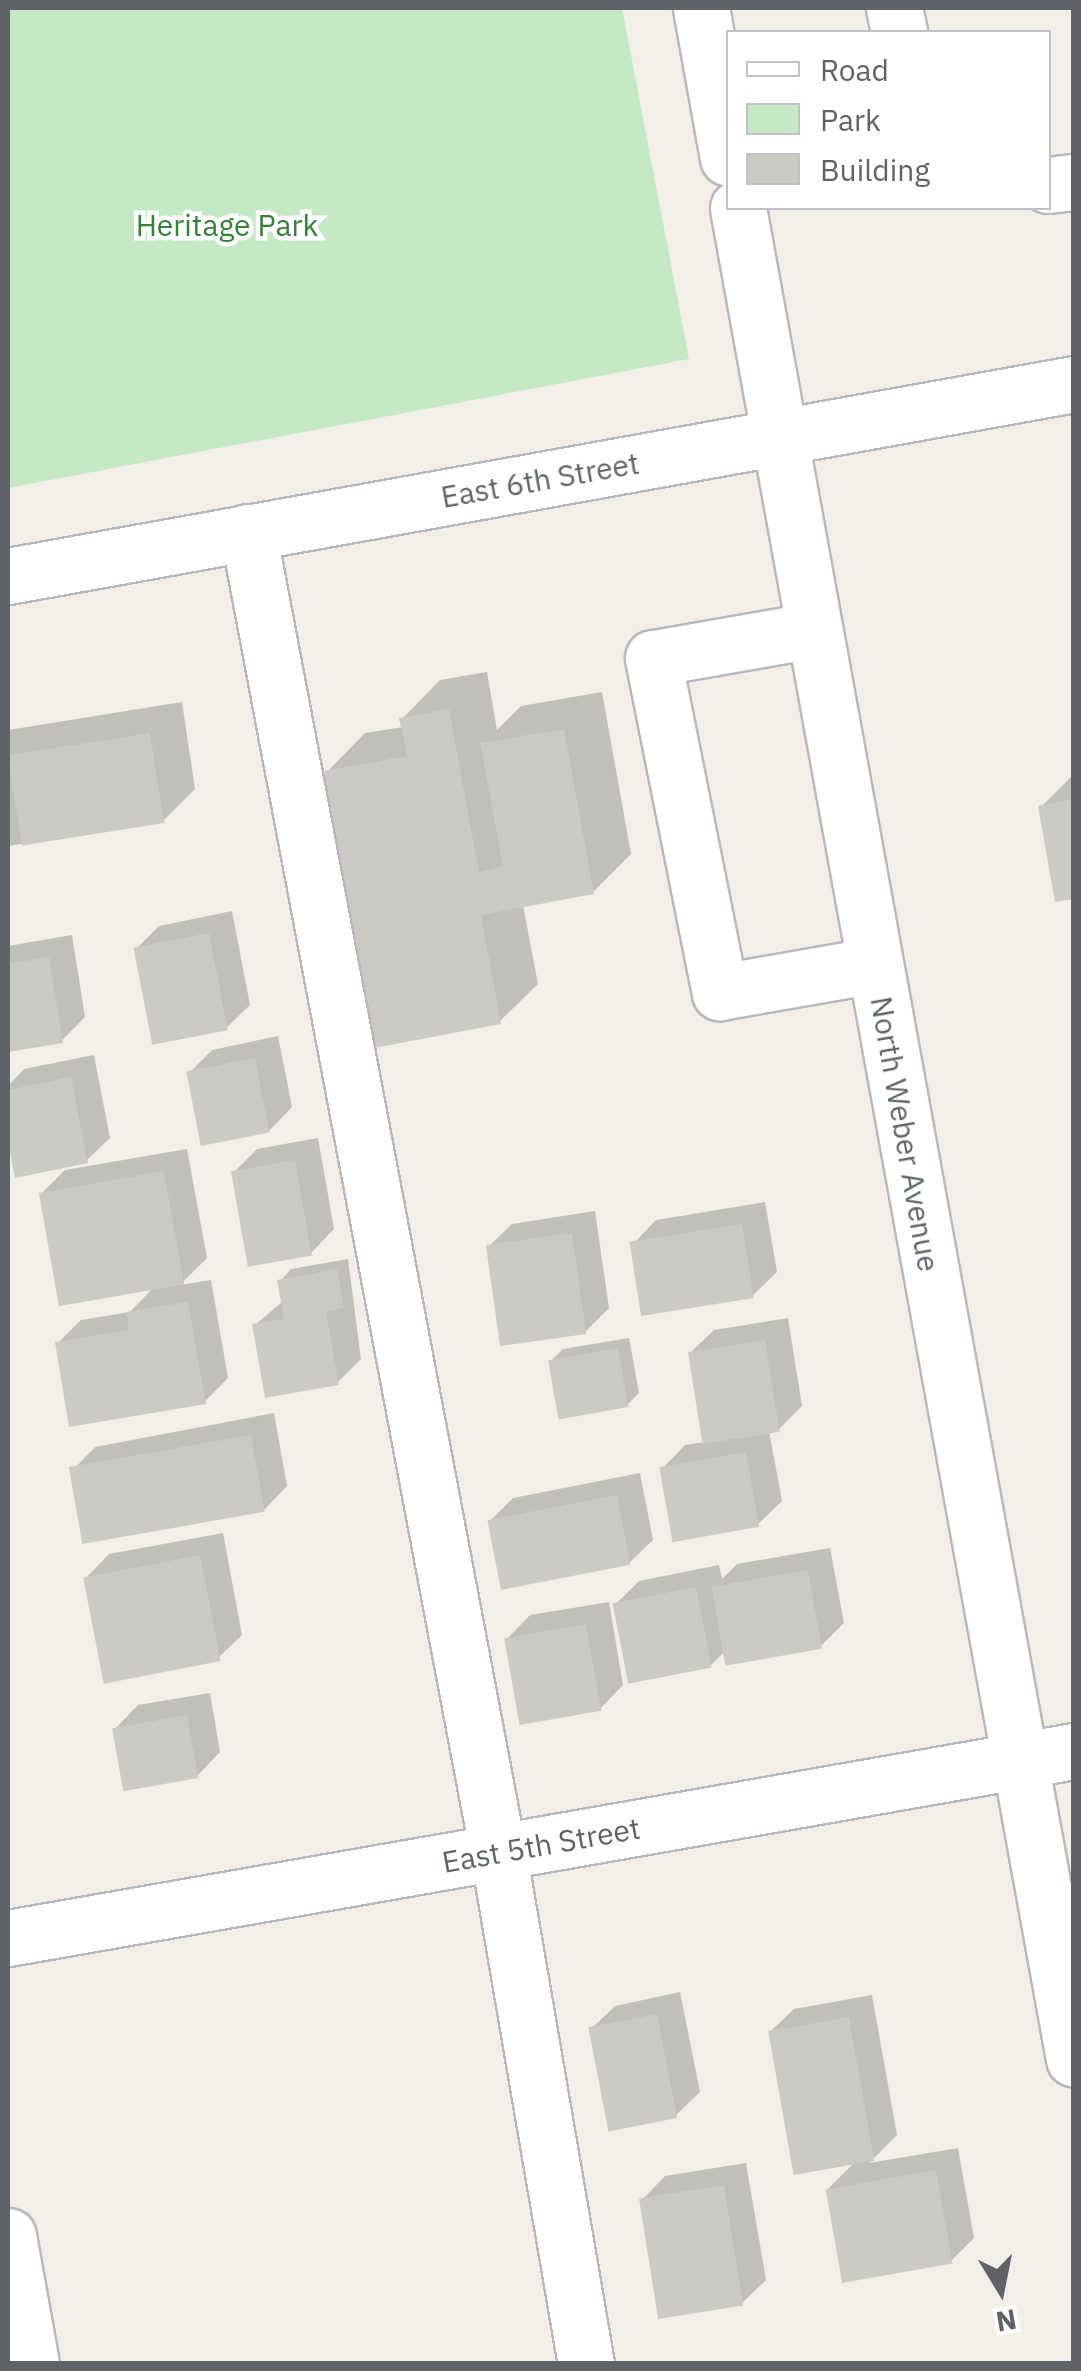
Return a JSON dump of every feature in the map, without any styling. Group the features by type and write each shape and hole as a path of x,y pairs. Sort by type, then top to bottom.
{"street":[{"path":"701,8 726,147"},
{"name":"North Weber Avenue","path":"738,210 1074,2059"},
{"name":"East 6th Street","path":"8,576 1074,384"},
{"path":"248,532 498,1852 586,2364"},
{"path":"814,630 653,658 720,992 874,965"},
{"name":"East 5th Street","path":"8,1938 1074,1751"},
{"path":"8,2236 31,2364"}],"green space":[{"name":"Heritage Park","path":"8,8 622,8 689,359 8,488"}],"building":[{"path":"449,709 479,872 503,866 480,743 564,729 594,894 481,915 501,1024 374,1048 324,771 407,756 399,718"},
{"path":"150,733 164,823 22,845 8,755"},
{"path":"1074,799 1074,899 1055,902 1038,806"},
{"path":"209,933 228,1030 152,1045 133,948"},
{"path":"49,957 63,1043 8,1052 8,964"},
{"path":"255,1058 270,1133 201,1146 186,1071"},
{"path":"71,1077 88,1163 15,1178 8,1142 8,1090"},
{"path":"295,1160 312,1256 248,1267 231,1171"},
{"path":"164,1171 184,1284 59,1306 39,1193"},
{"path":"742,1224 754,1298 641,1316 629,1242"},
{"path":"572,1233 586,1334 500,1346 486,1245"},
{"path":"337,1269 344,1308 326,1311 339,1385 265,1398 252,1324 284,1319 277,1280"},
{"path":"188,1302 206,1404 69,1427 55,1342 129,1330 126,1312"},
{"path":"765,1340 780,1432 703,1444 688,1352"},
{"path":"618,1348 628,1407 558,1419 548,1360"},
{"path":"251,1435 265,1512 82,1544 69,1467"},
{"path":"746,1452 759,1527 673,1542 659,1467"},
{"path":"617,1495 631,1565 501,1590 487,1520"},
{"path":"200,1555 221,1661 104,1684 83,1578"},
{"path":"808,1570 822,1649 725,1666 711,1587"},
{"path":"696,1587 712,1667 628,1684 613,1603"},
{"path":"586,1624 601,1711 520,1725 504,1638"},
{"path":"187,1715 198,1778 123,1791 112,1728"},
{"path":"657,2014 677,2118 609,2131 588,2027"},
{"path":"849,2017 874,2161 794,2175 768,2031"},
{"path":"936,2170 952,2264 842,2283 826,2189"},
{"path":"724,2185 743,2305 658,2319 639,2198"}]}
